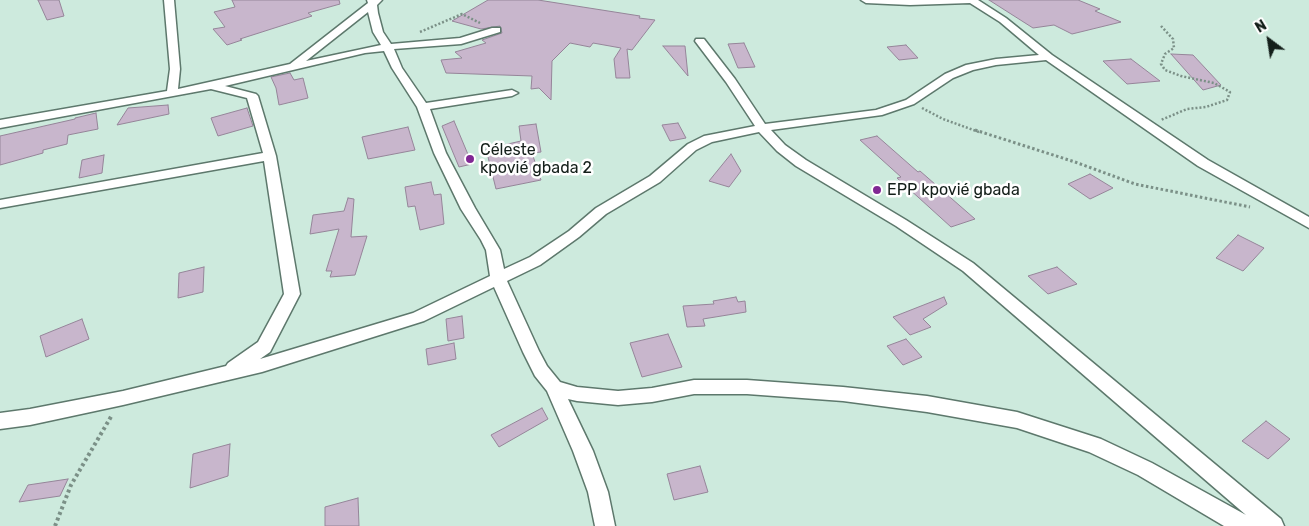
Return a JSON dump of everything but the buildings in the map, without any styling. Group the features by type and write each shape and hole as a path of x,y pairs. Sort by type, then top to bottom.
{"street":[{"path":"169,0 174,69 172,92"},
{"path":"866,0 910,2 971,0 1003,20 1048,57 1203,163 1309,223"},
{"path":"373,1 378,32 388,47 397,68 422,107 440,153 468,210 494,250 498,280 531,352 541,371 554,387 586,460 598,492 605,526"},
{"path":"292,67 373,1"},
{"path":"0,124 211,86 388,47 461,41 496,30"},
{"path":"700,41 731,80 762,128 781,148 801,164 901,223 968,267 1274,526"},
{"path":"0,421 30,418 262,365 418,317 498,280 556,247 601,211 656,180 692,147 708,139 762,128 850,118 895,109 910,102 949,76 970,67 996,62 1048,57"},
{"path":"211,86 252,96 270,156 292,294 264,347 227,373"},
{"path":"422,107 512,93"},
{"path":"0,204 270,156"},
{"path":"554,387 577,394 618,398 652,395 694,387 747,387 927,404 1017,420 1094,445 1145,469 1233,520 1248,526"}],"path":[{"path":"404,45 424,30 462,14 496,30"},
{"path":"1145,123 1162,120 1187,109 1206,107 1227,100 1230,92 1214,83 1181,76 1165,70 1161,64 1164,54 1174,48 1173,39 1161,26"},
{"path":"910,102 943,119 964,127 1075,162 1135,184 1253,208"},
{"path":"55,526 71,485 123,398"}],"place":[{"name":"Céleste kpovié gbada 2","path":"470,159"},
{"name":"EPP kpovié gbada","path":"877,190"}]}
